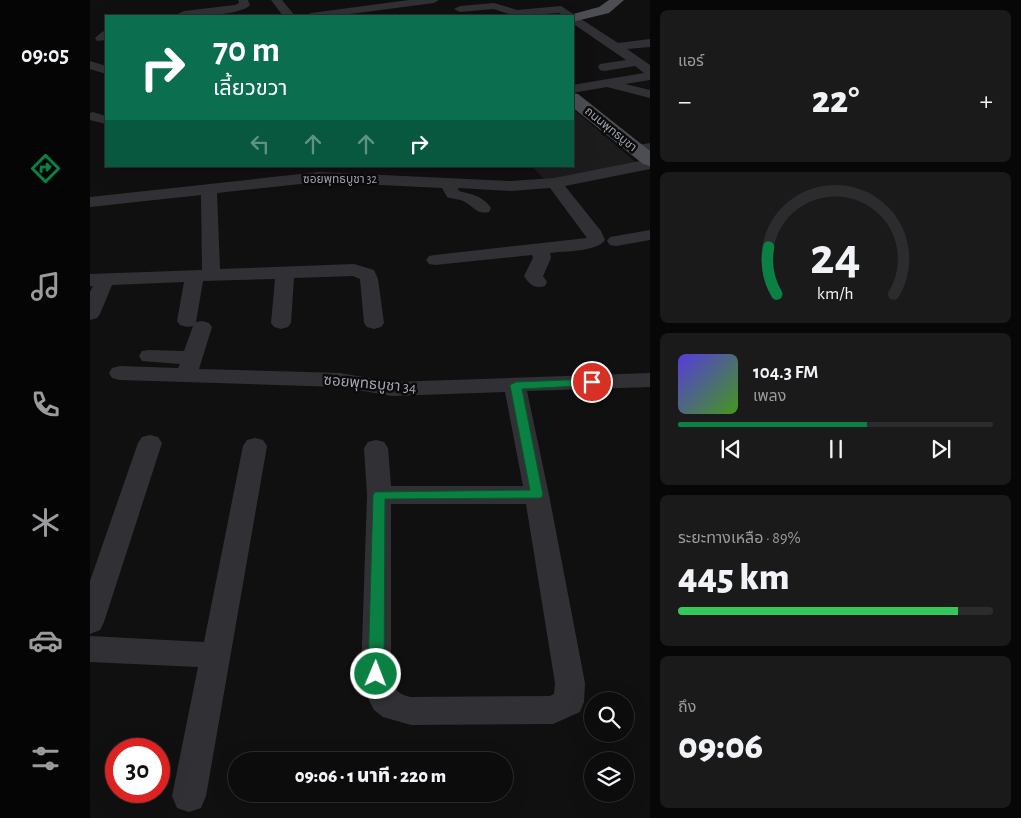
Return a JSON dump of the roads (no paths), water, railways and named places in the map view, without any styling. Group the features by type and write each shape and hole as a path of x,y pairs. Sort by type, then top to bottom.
{"main road":[{"path":"569,15 604,10 617,0"},
{"name":"ถนนพุทธบูชา","path":"574,99 645,152"}],"street":[{"path":"190,0 184,15 237,8 245,5 243,0"},
{"path":"276,0 287,15"},
{"path":"351,0 366,5 434,0"},
{"path":"316,15 382,0"},
{"path":"548,0 569,15"},
{"path":"423,13 422,11 428,8 446,5 465,13 490,3 516,13 569,15"},
{"path":"366,5 371,15"},
{"path":"574,18 645,68"},
{"path":"615,47 650,43"},
{"path":"604,67 618,65 645,68"},
{"path":"618,65 636,78"},
{"path":"91,66 105,70"},
{"path":"574,89 636,78 645,68"},
{"path":"606,83 625,90 650,94"},
{"name":"ซอยพุทธบูชา 32","path":"90,202 209,190 271,174 329,173 510,186 554,183 650,164"},
{"path":"305,167 329,173"},
{"path":"240,173 244,177 271,174"},
{"path":"448,182 450,192 470,198 482,208"},
{"path":"436,260 540,250 590,243 596,240 595,235 554,183"},
{"path":"149,356 190,366 203,275 209,190"},
{"path":"616,241 650,235"},
{"path":"538,282 533,276 542,258 540,250"},
{"path":"90,314 97,280 354,270 367,274 369,279 374,323"},
{"path":"281,323 285,273"},
{"name":"ซอยพุทธบูชา 34","path":"120,373 190,366 340,380 392,389 650,380"},
{"path":"376,448 379,495 376,674 381,697 392,708 410,711 553,710 569,702 570,683 516,385"},
{"path":"90,622 150,443"},
{"path":"189,796 255,446"},
{"path":"379,495 537,495"},
{"path":"90,649 216,655"}]}
